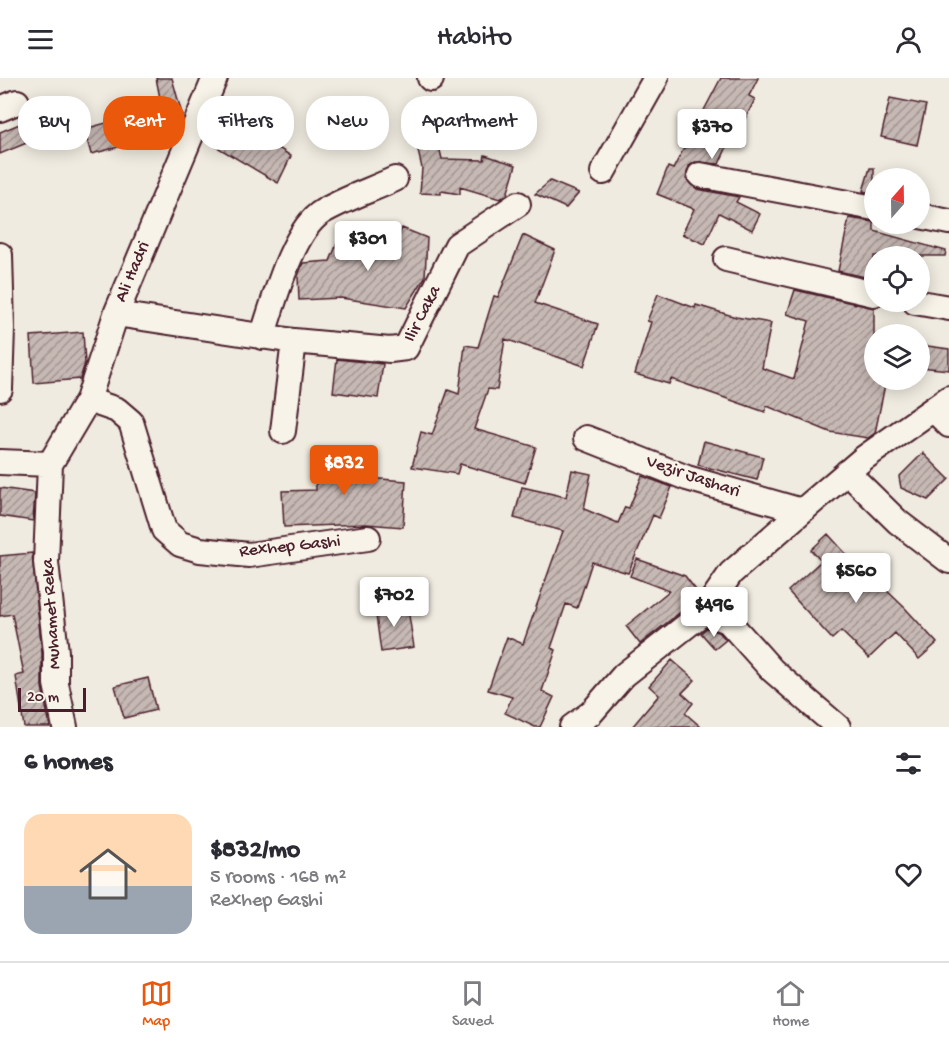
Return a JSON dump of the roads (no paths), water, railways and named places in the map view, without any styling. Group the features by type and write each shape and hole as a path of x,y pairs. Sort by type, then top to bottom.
{"street":[{"name":"Ali Hadri","path":"50,464 88,400 116,314 215,78"},
{"path":"603,172 657,78"},
{"path":"700,175 864,206"},
{"path":"262,337 285,269 307,226 321,213 395,179"},
{"name":"Ilir Caka","path":"116,314 294,341 390,350 406,348 457,245 518,204"},
{"path":"930,218 949,222"},
{"path":"0,255 2,328 0,389"},
{"path":"726,259 864,292"},
{"path":"930,305 949,308"},
{"path":"283,431 294,341"},
{"name":"Rexhep Gashi","path":"88,400 117,410 131,422 164,530 180,544 200,550 249,555 368,538"},
{"path":"572,727 591,714 624,675 704,612 731,573 847,472 944,411"},
{"name":"Vezir Jashari","path":"586,438 687,478 802,511"},
{"path":"0,462 50,464"},
{"name":"Muhamet Reka","path":"50,464 46,562 56,652 56,684 65,727"},
{"path":"847,472 898,522 949,561"},
{"path":"704,612 728,621 772,670 838,727"}]}
